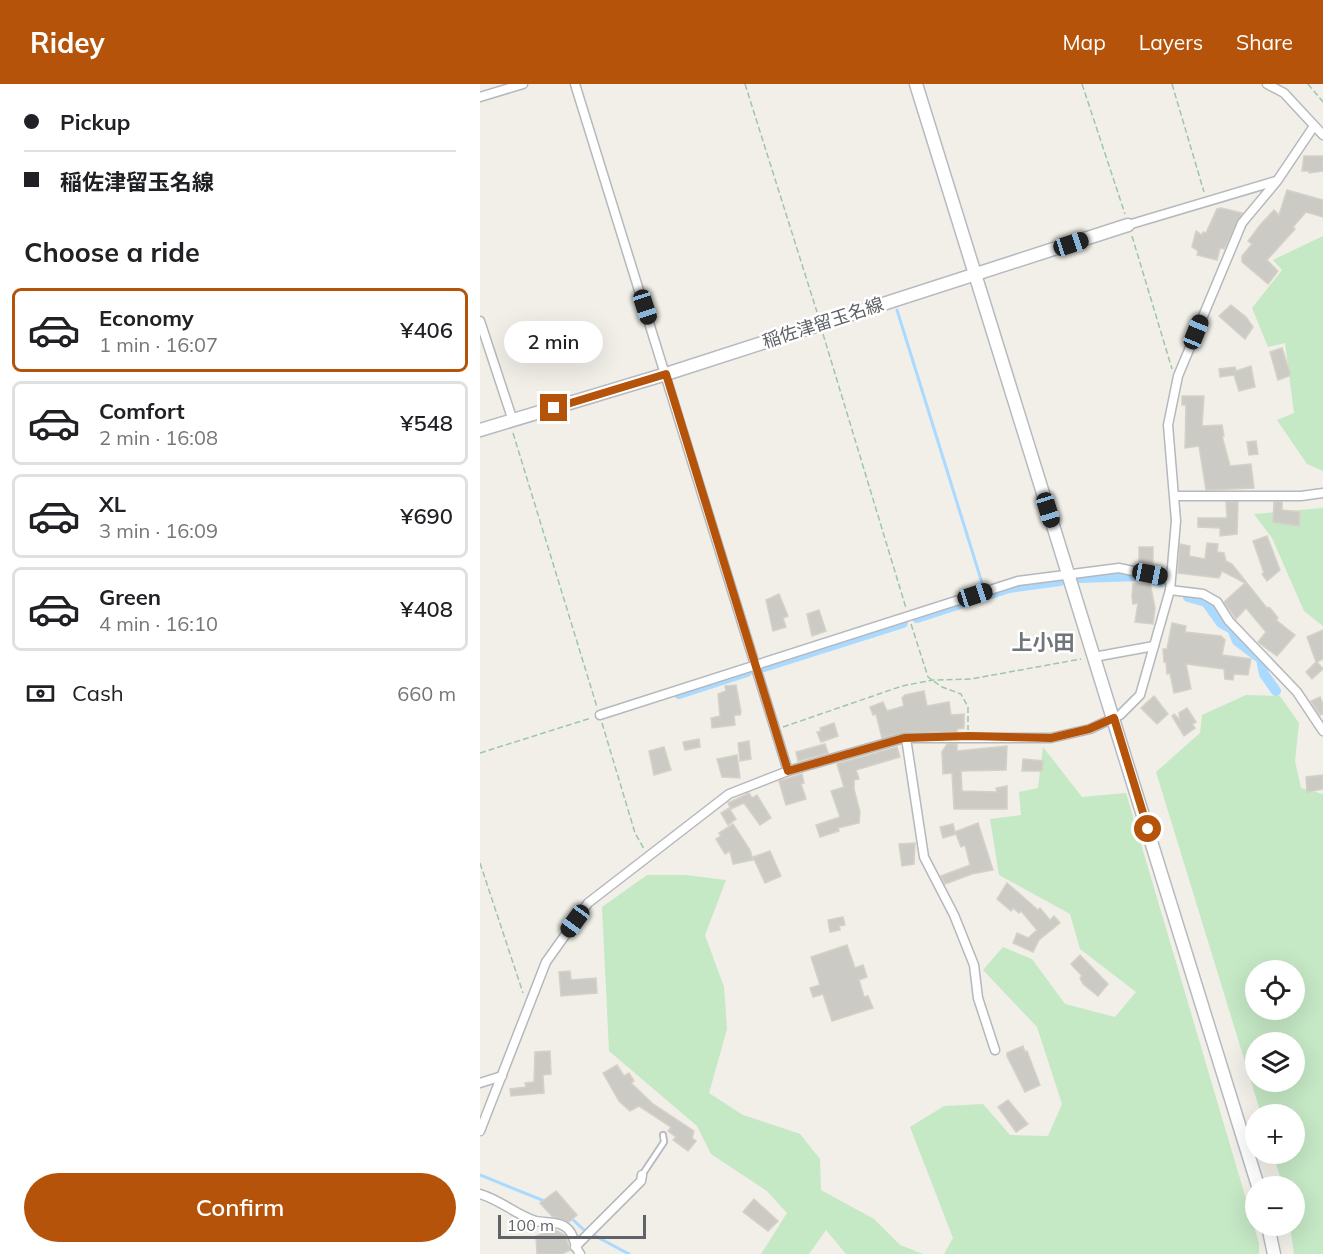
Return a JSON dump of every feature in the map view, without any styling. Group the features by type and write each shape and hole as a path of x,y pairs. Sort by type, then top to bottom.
{"street":[{"path":"480,97 523,84"},
{"path":"575,84 754,665 777,729 788,771"},
{"path":"916,84 1255,1176"},
{"path":"1267,84 1284,93 1323,134"},
{"path":"480,1131 546,962 588,903 647,855 729,794 788,771 906,738 969,736 1051,738 1089,729 1114,718 1140,695 1170,590 1176,521 1168,425 1178,376 1242,223 1277,181 1314,126"},
{"path":"1128,225 1277,181"},
{"name":"稲佐津留玉名線","path":"480,430 666,374 1128,225"},
{"path":"480,321 512,418 509,421"},
{"path":"1175,496 1301,496 1323,493"},
{"path":"600,715 1018,581 1119,568 1170,579"},
{"path":"1170,590 1203,594 1217,602 1229,621 1264,654 1297,692 1323,731"},
{"path":"1094,657 1154,646"},
{"path":"906,738 924,857 954,915 974,965 978,998 995,1050"},
{"path":"480,1083 502,1076"},
{"path":"577,1252 641,1181 642,1175"},
{"path":"480,1194 497,1199 536,1221 564,1226 573,1234 577,1252"},
{"path":"1270,1236 1274,1254"}],"lane":[{"path":"642,1175 664,1142 663,1135"}],"path":[{"path":"745,84 928,677 960,694 968,707 969,736"},
{"path":"1082,84 1171,368 1178,376"},
{"path":"1172,84 1207,201"},
{"path":"1308,84 1323,102"},
{"path":"509,421 635,833 647,855"},
{"path":"777,729 828,714 889,689 933,680 971,679 1094,657"},
{"path":"480,753 600,715"},
{"path":"480,863 522,993 530,999"}],"green space":[{"path":"1323,236 1323,471 1307,464 1277,420 1294,413 1285,343 1268,347 1252,308 1282,270 1273,260"},
{"path":"1323,508 1323,626 1304,611 1272,538 1254,514"},
{"path":"1246,695 1280,696 1299,723 1295,761 1301,788 1323,794 1323,1254 1294,1254 1291,1236 1305,1236 1305,1176 1280,1176 1276,1164 1305,1164 1305,1104 1258,1104 1254,1092 1305,1092 1305,1032 1245,1032 1245,1062 1156,772 1200,733 1202,715"},
{"path":"1043,747 1082,797 1126,793 1245,1196 1245,1236 1257,1236 1259,1254 944,1254 953,1238 910,1127 944,1106 983,1104 1010,1135 1048,1136 1062,1104 1037,1027 983,970 1003,947 1032,959 1065,1004 1115,1017 1136,992 1080,949 1070,914 999,875 990,819 1021,815 1019,792 1038,788"},
{"path":"647,875 686,875 726,880 705,935 724,987 727,1029 709,1093 743,1115 800,1134 820,1159 821,1190 874,1219 900,1245 923,1254 846,1254 826,1230 809,1254 761,1254 787,1213 767,1191 711,1154 697,1126 609,1051 602,907"}],"building":[{"path":"1304,156 1323,156 1323,171 1309,173 1309,171 1302,171"},
{"path":"1287,190 1323,200 1323,217 1306,212 1293,227 1295,229 1267,260 1278,271 1268,284 1242,262 1242,256 1252,244 1248,241 1260,225 1274,210 1279,215"},
{"path":"1217,209 1242,213 1224,249 1220,248 1217,260 1197,255 1198,251 1192,247 1196,231 1202,235 1203,232 1206,233"},
{"path":"1231,305 1246,317 1253,327 1245,339 1219,316"},
{"path":"1282,348 1290,373 1289,376 1278,380 1270,352"},
{"path":"1251,366 1255,387 1239,391 1234,375 1220,377 1219,369 1235,367 1236,371"},
{"path":"1182,396 1204,396 1202,426 1222,425 1224,436 1222,436 1230,466 1251,464 1254,488 1206,490 1199,446 1185,448 1186,405 1182,405"},
{"path":"1256,441 1258,454 1249,455 1247,442"},
{"path":"1226,502 1238,502 1237,534 1220,536 1220,528 1198,527 1198,518 1227,518"},
{"path":"1274,502 1282,502 1282,510 1300,512 1299,526 1273,522"},
{"path":"1267,536 1280,570 1267,581 1262,574 1264,573 1253,541"},
{"path":"1207,543 1218,544 1217,552 1224,553 1226,561 1232,564 1266,607 1270,608 1278,618 1276,620 1295,635 1277,656 1258,642 1266,632 1246,608 1236,619 1224,602 1245,583 1222,571 1219,578 1178,573 1180,544 1190,546 1189,556 1205,559"},
{"path":"1139,547 1153,547 1153,567 1139,564"},
{"path":"1150,583 1155,608 1153,624 1135,622 1138,603 1133,604 1133,584"},
{"path":"779,594 788,616 783,618 786,627 773,631 766,600"},
{"path":"819,610 826,631 812,636 807,614"},
{"path":"1172,623 1186,626 1185,632 1221,636 1225,640 1222,655 1251,659 1248,675 1234,674 1233,680 1225,679 1224,669 1186,664 1191,689 1174,693 1170,673 1167,674 1166,662 1164,662 1163,649 1167,649"},
{"path":"1323,630 1323,659 1317,662 1323,669 1312,679 1306,672 1316,662 1307,637"},
{"path":"736,685 741,712 740,715 734,715 735,725 712,728 711,718 720,716 718,694 726,691 725,686"},
{"path":"924,691 927,706 949,702 951,715 964,714 964,728 957,729 957,732 904,732 882,738 876,714 873,715 870,707 883,702 887,711 904,706 902,698 905,695"},
{"path":"1154,696 1168,714 1157,724 1141,708"},
{"path":"1320,697 1323,714 1320,715 1311,701"},
{"path":"1187,708 1196,722 1192,724 1195,728 1184,736 1172,716 1174,714 1180,720 1179,713"},
{"path":"834,723 838,736 821,742 817,732 821,731 820,728"},
{"path":"699,739 700,747 685,750 683,742"},
{"path":"749,741 751,759 740,761 738,743"},
{"path":"825,744 828,753 798,761 796,752"},
{"path":"947,744 957,744 957,751 1007,746 1006,770 961,771 962,791 997,792 996,788 1007,786 1007,809 954,809 952,773 943,774 942,752"},
{"path":"664,747 671,770 654,775 649,751"},
{"path":"897,747 900,757 856,770 859,779 854,780 854,789 860,812 859,823 838,828 839,831 820,837 816,825 840,817 831,791 844,787 837,764"},
{"path":"737,755 740,778 722,777 717,759"},
{"path":"1023,759 1043,761 1042,771 1022,771"},
{"path":"802,774 804,783 801,784 806,799 786,805 779,781"},
{"path":"1323,775 1323,789 1307,792 1306,777"},
{"path":"749,793 752,798 757,795 771,818 760,825 744,803 731,809 728,803"},
{"path":"729,808 736,819 728,825 721,813"},
{"path":"978,823 993,870 972,874 945,884 941,876 970,865 965,845 961,847 956,834 943,838 940,827 953,824 955,832"},
{"path":"733,824 750,850 753,860 733,864 730,851 725,854 716,839 721,836 719,833"},
{"path":"915,843 914,864 902,866 899,844"},
{"path":"770,851 781,876 765,883 753,857"},
{"path":"1007,883 1038,910 1040,908 1050,920 1054,916 1060,923 1039,940 1033,952 1013,943 1017,933 1028,938 1037,930 1021,911 1019,913 1013,908 1011,911 997,899"},
{"path":"843,917 845,925 839,926 840,930 830,932 828,920"},
{"path":"847,945 855,968 863,965 867,977 859,980 864,997 868,996 873,1008 832,1021 823,994 813,997 810,988 820,985 811,957"},
{"path":"1080,955 1108,984 1098,996 1083,984 1080,978 1082,976 1071,964"},
{"path":"570,971 571,980 596,978 597,993 561,996 559,972"},
{"path":"1023,1046 1040,1085 1025,1092 1007,1056 1007,1053"},
{"path":"550,1051 551,1074 543,1075 544,1093 511,1096 510,1089 526,1087 525,1083 534,1082 535,1052"},
{"path":"617,1065 624,1076 629,1073 634,1081 631,1083 653,1104 694,1131 692,1138 696,1141 688,1151 673,1140 676,1137 668,1131 671,1127 639,1106 630,1111 619,1101 603,1073"},
{"path":"1008,1100 1028,1124 1016,1132 998,1107"},
{"path":"556,1191 577,1215 569,1222 552,1216 540,1203"},
{"path":"754,1199 778,1221 768,1231 743,1212"},
{"path":"553,1229 565,1235 570,1250 562,1254 537,1254 536,1236"}],"waterway":[{"path":"897,310 983,586"},
{"path":"1078,578 1141,576 1161,582"},
{"path":"917,618 1009,588 1060,581"},
{"path":"1188,597 1206,602 1221,623 1232,629 1237,641 1261,659 1264,674 1276,691"},
{"path":"764,667 903,623"},
{"path":"679,694 747,672"},
{"path":"480,1175 547,1202"},
{"path":"570,1217 584,1230 629,1254"}],"district":[{"name":"上小田","path":"1043,643"}],"route":[{"path":"554,408 666,374 754,665 772,711 788,771 904,738 996,736 1051,738 1089,729 1114,718 1148,829"}]}
